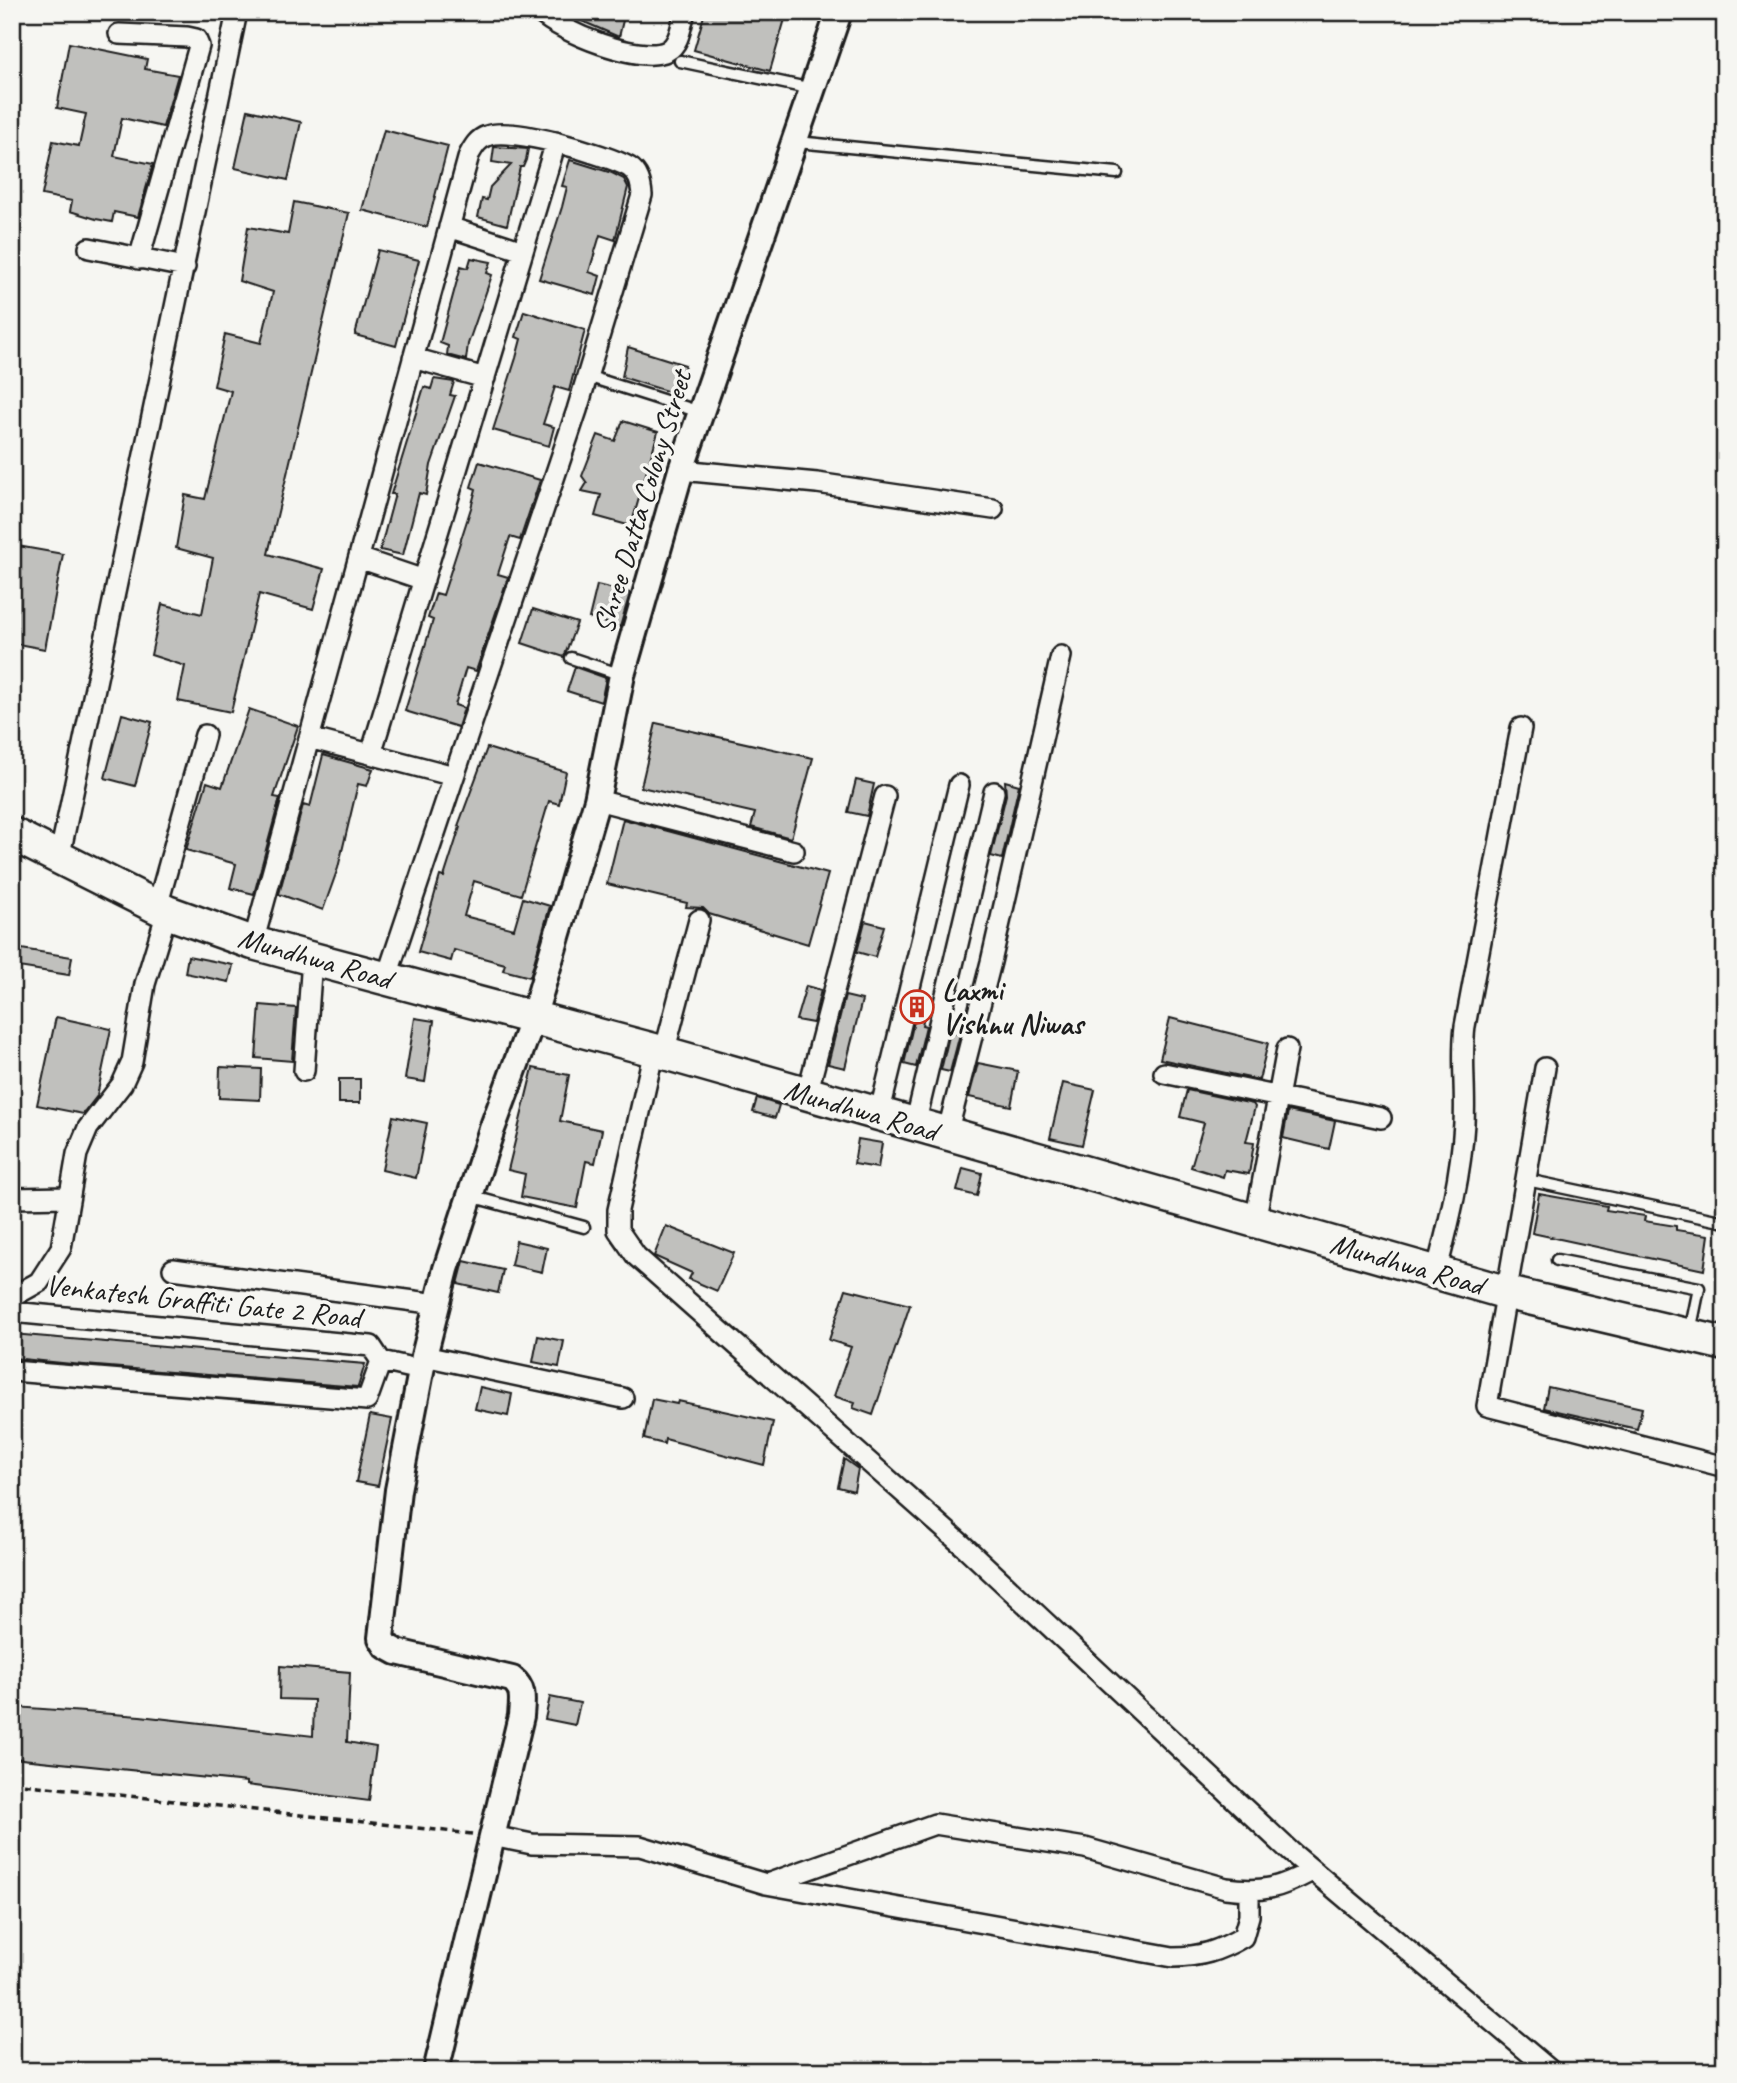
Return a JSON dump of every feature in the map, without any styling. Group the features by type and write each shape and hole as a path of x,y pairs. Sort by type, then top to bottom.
{"main road":[{"name":"Mundhwa Road","path":"12,834 162,910 253,943 659,1052 1508,1293 1725,1344"}],"street":[{"path":"59,859 237,12"},
{"path":"540,12 553,25 599,44 653,54 667,51 676,43 685,12"},
{"name":"Shree Datta Colony Street","path":"492,1836 521,1716 519,1685 512,1679 397,1652 386,1646 381,1638 398,1490 422,1363 470,1195 533,1017 597,800 622,675 681,470 839,12"},
{"path":"119,34 187,37 196,39 199,46 139,259"},
{"path":"253,943 469,155 476,143 488,135 507,132 556,142 630,168 640,180 642,195 587,376 386,979"},
{"path":"371,754 556,142"},
{"path":"449,227 523,251"},
{"path":"89,248 185,267"},
{"path":"413,358 485,378"},
{"path":"681,470 817,483 993,509"},
{"path":"359,558 424,580"},
{"path":"947,1134 991,962 1061,656"},
{"path":"1436,1273 1459,1188 1464,1123 1462,1049 1465,1026 1521,728"},
{"path":"12,1297 39,1282 61,1248 77,1154 88,1128 122,1084 132,1062 145,984 205,735"},
{"path":"309,738 454,776"},
{"path":"878,1115 959,785"},
{"path":"915,1125 994,792"},
{"path":"807,1094 885,796"},
{"path":"597,800 794,851"},
{"path":"699,920 659,1052 618,1210 618,1230 625,1244 967,1549 1312,1871 1551,2071"},
{"path":"304,1071 312,959"},
{"path":"1255,1222 1287,1049"},
{"path":"1545,1068 1487,1406 1725,1467"},
{"path":"1164,1073 1381,1118"},
{"path":"12,1198 69,1197"},
{"path":"173,1269 437,1304"},
{"name":"Venkatesh Graffiti Gate 2 Road","path":"12,1312 371,1346 381,1361"},
{"name":"Venkatesh Graffiti Gate 2 Road","path":"381,1361 422,1363 623,1398"},
{"name":"Venkatesh Graffiti Gate 2 Road","path":"12,1370 368,1400 381,1361"},
{"path":"766,1884 935,1824 1085,1848 1226,1888 1249,1891 1281,1888 1312,1871"},
{"path":"436,2071 492,1836 532,1844 640,1846 766,1884 1173,1957 1196,1957 1223,1949 1242,1937 1250,1916 1249,1891"}],"lane":[{"path":"680,61 812,89"},
{"path":"794,142 1117,173"},
{"path":"587,376 701,412"},
{"path":"571,658 622,675"},
{"path":"1527,1180 1725,1223"},
{"path":"470,1195 584,1227"},
{"path":"1558,1260 1699,1288 1690,1336"}],"path":[{"path":"12,1783 492,1836"}],"building":[{"path":"561,12 625,12 619,37"},
{"path":"705,12 787,12 770,71 694,50"},
{"path":"69,43 147,59 145,69 178,75 163,127 122,118 114,156 153,164 138,217 114,212 112,222 96,219 70,211 72,201 42,195 53,141 79,146 86,114 57,108"},
{"path":"248,110 301,122 288,180 235,168"},
{"path":"384,130 448,146 427,227 362,210"},
{"path":"494,147 528,149 523,167 520,167 507,225 478,217 482,199 487,200 490,187 511,165 492,162"},
{"path":"570,160 612,173 624,179 628,187 615,240 600,235 589,272 600,276 595,295 539,279 562,207 567,187 562,186"},
{"path":"294,202 349,213 268,554 324,569 313,609 259,594 231,712 178,701 185,666 151,655 162,604 202,614 213,558 176,548 185,495 205,499 231,391 214,386 225,334 261,343 273,292 239,281 248,227 288,234"},
{"path":"378,250 419,260 396,346 355,335"},
{"path":"471,258 491,262 487,273 492,275 468,344 466,360 447,355 448,346 440,343 461,266 468,268"},
{"path":"524,311 585,330 569,391 555,387 543,424 554,427 549,446 493,430 521,339 516,337"},
{"path":"628,347 685,365 676,394 622,377"},
{"path":"434,379 454,382 450,395 455,396 431,465 426,495 419,493 403,555 380,550 395,494 391,494 424,387 431,389"},
{"path":"623,421 658,432 631,526 595,516 601,495 582,491 587,483 582,476 598,435 615,441"},
{"path":"479,462 540,480 520,540 510,537 498,574 508,577 476,671 466,668 455,705 464,708 458,727 405,711 433,620 428,618 436,593 443,595 471,508 476,489 471,487"},
{"path":"12,545 63,554 45,649 12,643"},
{"path":"597,585 630,593 620,627 589,618"},
{"path":"533,609 577,623 564,657 522,643"},
{"path":"575,667 606,678 601,702 567,691"},
{"path":"249,709 298,726 274,797 280,798 254,894 230,888 236,864 186,850 207,782 222,787"},
{"path":"122,714 152,722 135,786 105,778"},
{"path":"656,723 813,758 791,838 751,827 755,813 641,787"},
{"path":"487,748 566,772 559,804 549,801 521,895 474,881 464,916 514,929 523,898 550,906 530,977 503,970 505,964 454,950 451,961 418,952 440,876 444,877 460,827 458,826"},
{"path":"323,755 373,769 367,786 358,784 338,868 323,910 279,894 303,805 310,807"},
{"path":"856,780 874,784 867,816 848,812"},
{"path":"1005,781 1019,785 1002,859 991,856 1006,795"},
{"path":"623,819 828,874 808,944 709,914 703,908 686,907 687,903 607,884"},
{"path":"865,921 884,926 875,957 857,952"},
{"path":"15,948 72,957 69,975 12,966"},
{"path":"188,956 233,965 229,982 185,973"},
{"path":"806,986 821,990 813,1023 796,1020"},
{"path":"845,996 862,1000 845,1068 828,1064"},
{"path":"919,1000 927,1002 922,1025 926,1026 916,1067 904,1064"},
{"path":"260,1005 296,1008 292,1061 256,1058"},
{"path":"56,1017 111,1029 97,1096 83,1114 37,1105"},
{"path":"415,1018 434,1021 425,1082 405,1079"},
{"path":"1170,1018 1268,1043 1259,1080 1160,1059"},
{"path":"950,1032 960,1034 950,1072 941,1070"},
{"path":"978,1063 1018,1071 1011,1106 969,1097"},
{"path":"220,1067 261,1069 260,1100 219,1098"},
{"path":"533,1068 569,1075 560,1121 602,1130 595,1163 586,1161 577,1208 521,1197 525,1174 508,1170"},
{"path":"339,1079 360,1079 360,1103 339,1103"},
{"path":"1063,1083 1095,1090 1082,1145 1050,1138"},
{"path":"1187,1090 1253,1104 1255,1107 1246,1142 1254,1143 1249,1174 1225,1170 1223,1177 1191,1167 1204,1123 1180,1117"},
{"path":"757,1098 779,1105 775,1118 753,1112"},
{"path":"1288,1111 1335,1121 1329,1149 1283,1138"},
{"path":"393,1116 427,1123 416,1178 382,1170"},
{"path":"858,1139 882,1143 878,1168 854,1164"},
{"path":"963,1168 982,1173 977,1196 957,1191"},
{"path":"1539,1194 1607,1206 1606,1210 1645,1216 1644,1221 1709,1235 1704,1270 1532,1233"},
{"path":"666,1226 734,1253 717,1291 689,1279 692,1273 654,1256"},
{"path":"516,1241 547,1248 542,1272 511,1265"},
{"path":"464,1261 503,1270 498,1293 458,1284"},
{"path":"846,1289 910,1305 873,1415 853,1408 855,1403 834,1396 851,1347 829,1340"},
{"path":"12,1334 365,1364 358,1387 72,1364 12,1358"},
{"path":"538,1336 564,1341 559,1367 533,1362"},
{"path":"480,1387 512,1394 508,1416 475,1409"},
{"path":"1548,1387 1642,1408 1637,1429 1544,1408"},
{"path":"652,1399 677,1404 678,1401 773,1422 764,1465 665,1439 664,1444 644,1439"},
{"path":"370,1415 392,1419 378,1486 356,1482"},
{"path":"844,1459 858,1469 854,1491 838,1487"},
{"path":"280,1666 350,1672 347,1742 376,1747 369,1801 247,1785 247,1782 12,1758 16,1707 140,1716 313,1736 314,1700 279,1699"},
{"path":"550,1697 580,1703 575,1725 545,1719"}],"place":[{"name":"Laxmi Vishnu Niwas","path":"917,1007"}]}
